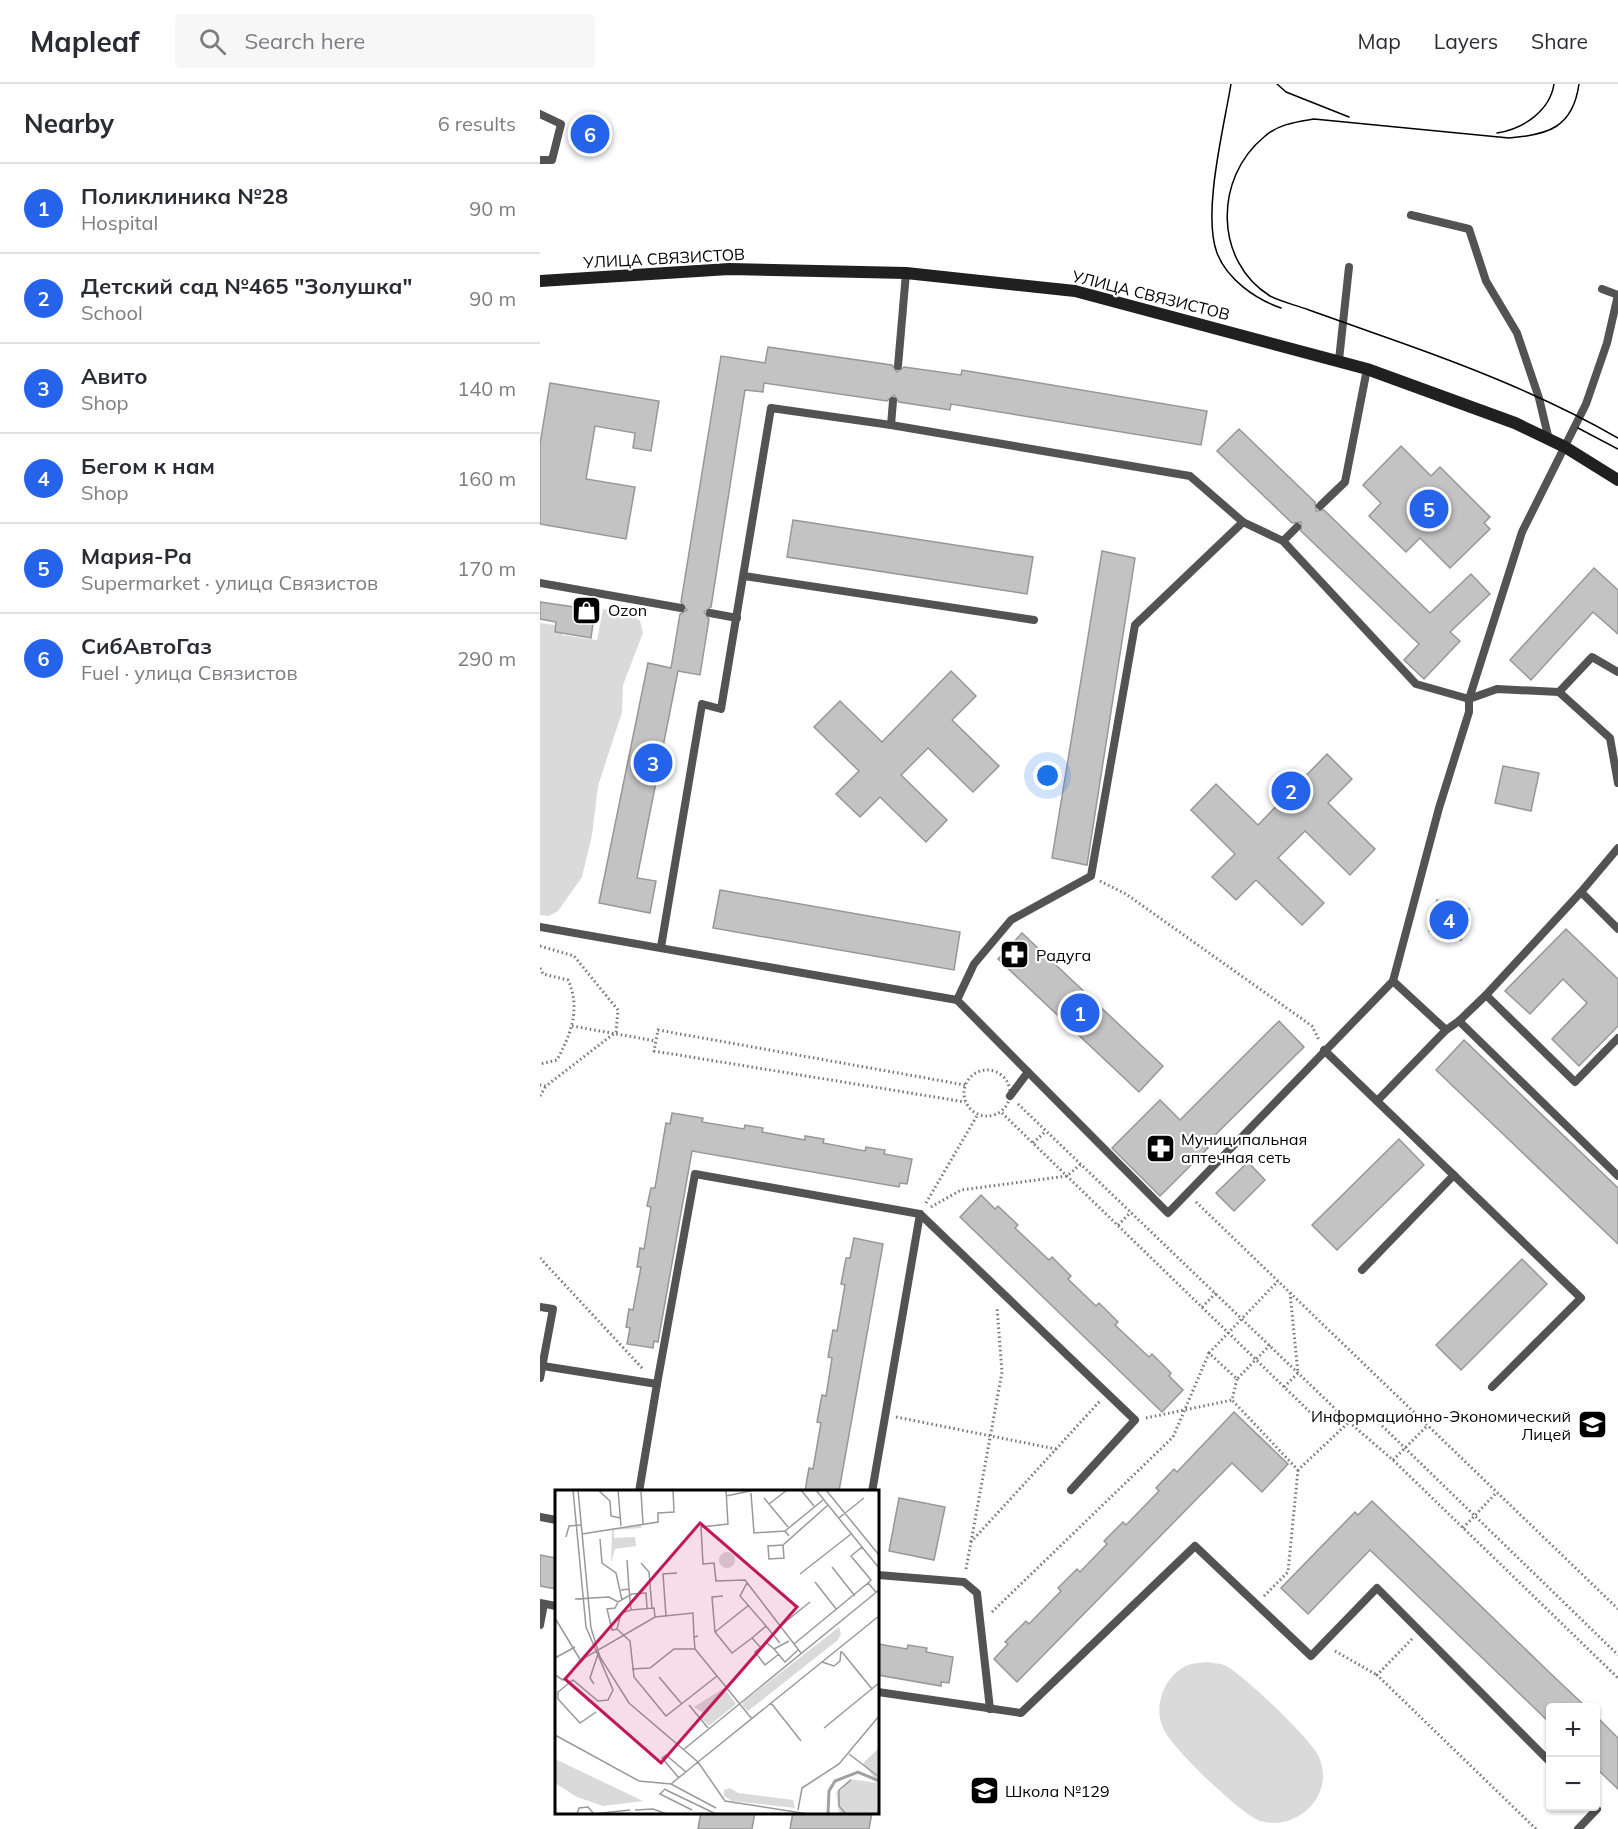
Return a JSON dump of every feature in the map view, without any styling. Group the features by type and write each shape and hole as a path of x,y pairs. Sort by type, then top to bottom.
{"main road":[{"name":"УЛИЦА СВЯЗИСТОВ","path":"540,281 729,269 906,273 1076,291 1368,369 1515,423 1564,447 1618,480"}],"lane":[{"path":"540,114 561,124 552,160 540,160"},
{"path":"1411,215 1469,229 1486,281 1517,333 1539,398 1549,440"},
{"path":"1339,360 1349,267"},
{"path":"898,366 906,273"},
{"path":"540,927 957,1000 993,1040 1028,1072 1168,1213 1393,981 1439,808 1469,712 1469,699 1522,532 1596,379 1618,295 1602,289"},
{"path":"1320,506 1345,482 1368,369"},
{"path":"891,425 893,401"},
{"path":"661,947 702,704 721,709 771,408 891,425 1190,476 1243,522 1283,541 1416,684 1469,699 1497,689 1559,692 1610,738 1618,783"},
{"path":"957,1000 974,964 1011,920 1091,876 1135,625 1243,522"},
{"path":"1283,541 1297,527"},
{"path":"744,576 1034,620"},
{"path":"540,583 681,608"},
{"path":"710,613 737,618"},
{"path":"1559,692 1592,657 1618,672"},
{"path":"1377,1101 1446,1030 1459,1021 1486,994 1581,892 1618,848"},
{"path":"1581,892 1618,928"},
{"path":"1393,981 1446,1030"},
{"path":"1486,994 1575,1082 1618,1038"},
{"path":"1459,1021 1618,1176"},
{"path":"1324,1050 1581,1298 1492,1387"},
{"path":"1010,1096 1028,1072"},
{"path":"639,1490 695,1174 920,1214 1135,1420 1071,1491"},
{"path":"1362,1270 1454,1175"},
{"path":"872,1490 920,1214"},
{"path":"540,1307 554,1309 540,1378"},
{"path":"543,1366 657,1384"},
{"path":"540,1517 555,1520"},
{"path":"879,1692 1021,1713 1195,1546 1311,1656 1377,1588 1546,1758"},
{"path":"879,1575 964,1582 977,1593 990,1708"},
{"path":"540,1625 542,1604"},
{"path":"1578,1829 1595,1811"}],"path":[{"path":"1091,876 1126,894 1312,1026 1324,1050"},
{"path":"540,946 574,956 618,1010 616,1032 546,1086 540,1096"},
{"path":"540,968 543,974 568,980 574,994 572,1026 558,1060 540,1064"},
{"path":"572,1026 616,1032 656,1041"},
{"path":"965,1085 658,1030 654,1051 965,1102"},
{"path":"992,1070 1007,1079 1009,1105 1002,1113 988,1117 974,1113 965,1102 965,1085 976,1072 992,1070"},
{"path":"540,1085 546,1086"},
{"path":"1010,1096 1350,1422 1394,1460 1618,1678"},
{"path":"1002,1113 1315,1417 1350,1422 1372,1416 1618,1655"},
{"path":"920,1214 978,1114"},
{"path":"1034,1143 1046,1131"},
{"path":"920,1214 961,1190 1067,1176 1081,1164"},
{"path":"1188,1194 1618,1609"},
{"path":"1118,1225 1131,1212"},
{"path":"540,1258 657,1384"},
{"path":"980,1624 1173,1437 1209,1353 1278,1281"},
{"path":"964,1582 1002,1372 996,1286"},
{"path":"1202,1307 1215,1293"},
{"path":"1284,1387 1298,1372 1290,1293"},
{"path":"1232,1400 1237,1379 1270,1345"},
{"path":"1209,1353 1237,1379"},
{"path":"970,1542 1107,1393"},
{"path":"1135,1420 1232,1400"},
{"path":"1232,1400 1298,1470"},
{"path":"885,1415 1056,1449"},
{"path":"1256,1604 1288,1572 1298,1470 1350,1422"},
{"path":"1394,1460 1428,1425"},
{"path":"1463,1528 1497,1492"},
{"path":"1377,1675 1420,1631"},
{"path":"1323,1644 1377,1675 1536,1829"}],"shaded area":[{"path":"603,609 632,615 640,621 643,633 623,685 622,712 598,786 592,835 582,877 558,911 549,916 540,915 540,623 563,626 562,635 597,640"},
{"path":"1206,1662 1224,1665 1245,1680 1304,1736 1319,1757 1323,1779 1321,1789 1311,1806 1293,1819 1272,1823 1256,1819 1246,1813 1206,1778 1164,1730 1159,1712 1162,1693 1167,1684 1172,1676 1188,1665"}],"building":[{"path":"768,347 892,365 897,372 904,367 961,375 962,370 1207,411 1201,445 951,404 950,410 899,402 894,395 887,401 764,383 763,392 745,390 711,607 704,612 709,619 700,675 678,671 637,878 656,881 650,913 599,903 648,663 671,668 680,614 687,610 681,602 721,356 765,363"},
{"path":"550,383 659,401 651,451 633,448 635,433 595,426 586,479 635,487 626,539 540,524 540,444"},
{"path":"1239,429 1315,502 1316,511 1324,510 1430,613 1471,574 1490,594 1450,632 1460,641 1424,679 1404,660 1419,644 1301,531 1301,522 1292,523 1217,451"},
{"path":"1401,446 1431,476 1440,467 1490,517 1484,523 1490,529 1450,568 1420,538 1406,552 1369,516 1381,503 1363,485"},
{"path":"793,520 1033,557 1027,594 787,557"},
{"path":"1102,551 1135,558 1087,865 1052,858"},
{"path":"1594,568 1618,590 1618,634 1593,612 1531,680 1510,660"},
{"path":"540,602 595,610 591,638 555,632 556,622 540,619"},
{"path":"951,671 976,696 952,720 999,766 973,792 928,748 901,775 947,820 926,842 880,797 860,817 836,794 859,771 814,727 840,701 882,742"},
{"path":"1327,754 1352,779 1328,803 1375,849 1350,875 1305,831 1278,858 1324,903 1302,925 1256,880 1236,900 1212,877 1235,854 1191,810 1216,784 1258,825"},
{"path":"1503,766 1539,773 1531,811 1495,803"},
{"path":"720,890 960,932 954,970 713,928"},
{"path":"1437,900 1469,909 1461,940 1429,931"},
{"path":"1566,929 1618,979 1618,1026 1579,1066 1552,1039 1587,1003 1563,979 1530,1014 1505,991"},
{"path":"1022,933 1163,1066 1139,1092 998,959"},
{"path":"1279,1021 1304,1047 1205,1145 1208,1148 1160,1196 1112,1148 1160,1100 1180,1120"},
{"path":"1464,1040 1618,1188 1618,1244 1436,1070"},
{"path":"672,1113 703,1118 702,1122 744,1129 745,1125 763,1128 762,1132 805,1140 805,1136 824,1139 823,1143 865,1151 866,1147 885,1150 884,1154 912,1159 907,1184 900,1183 899,1187 692,1151 658,1342 654,1341 653,1348 627,1344 630,1328 626,1327 629,1309 633,1310 641,1267 637,1267 640,1248 644,1249 651,1207 647,1206 651,1188 655,1188 666,1123 670,1124"},
{"path":"1399,1139 1424,1165 1337,1250 1312,1225"},
{"path":"1248,1162 1265,1180 1234,1211 1216,1193"},
{"path":"981,1195 995,1209 998,1206 1018,1225 1015,1228 1049,1260 1052,1257 1071,1276 1068,1279 1096,1306 1099,1303 1118,1322 1115,1325 1149,1357 1152,1354 1171,1373 1169,1376 1183,1390 1162,1412 960,1217"},
{"path":"854,1238 883,1244 839,1490 805,1490 809,1468 813,1469 821,1423 817,1422 822,1395 826,1396 832,1358 828,1357 833,1330 837,1331 845,1285 841,1284 846,1258 850,1258"},
{"path":"1522,1259 1547,1284 1461,1370 1436,1345"},
{"path":"1234,1412 1288,1464 1262,1492 1232,1463 1017,1682 994,1659 1008,1644 1005,1642 1026,1621 1029,1624 1061,1591 1058,1588 1077,1569 1080,1572 1107,1544 1104,1541 1123,1522 1126,1525 1159,1491 1156,1488 1174,1469 1177,1472"},
{"path":"899,1498 945,1507 934,1560 889,1551"},
{"path":"1372,1501 1582,1703 1546,1703 1546,1719 1370,1550 1308,1614 1281,1588 1355,1512 1358,1515"},
{"path":"540,1555 555,1558 555,1589 540,1586"},
{"path":"879,1644 907,1649 908,1645 927,1648 926,1652 953,1657 949,1683 941,1682 941,1686 879,1675"},
{"path":"1600,1720 1618,1738 1618,1789 1600,1772"},
{"path":"701,1814 755,1814 752,1829 698,1829"},
{"path":"793,1814 872,1814 869,1829 790,1829"}],"tram line":[{"path":"1231,84 1213,193 1213,236 1217,253 1235,279 1261,299 1281,308"},
{"path":"1277,84 1286,92 1349,117"},
{"path":"1497,133 1507,131 1534,117 1547,102 1554,84"},
{"path":"1579,84 1576,99 1565,119 1547,131 1523,137 1509,138 1314,119 1281,126 1264,137 1248,154 1236,174 1229,196 1227,219 1230,241 1238,262 1252,281 1270,296 1475,370 1562,408 1618,438"},
{"path":"1578,428 1618,449"}],"place":[{"name":"СибАвтоГаз","path":"590,134"},
{"name":"Мария-Ра","path":"1429,509"},
{"name":"Ozon","path":"587,610"},
{"name":"Авито","path":"653,763"},
{"name":"Детский сад №465 \"Золушка\"","path":"1291,791"},
{"name":"Бегом к нам","path":"1449,920"},
{"name":"Радуга","path":"1015,955"},
{"name":"Поликлиника №28","path":"1080,1013"},
{"name":"Муниципальная аптечная сеть","path":"1160,1148"},
{"name":"Информационно-Экономический Лицей","path":"1592,1425"},
{"name":"Школа №129","path":"984,1791"}]}
